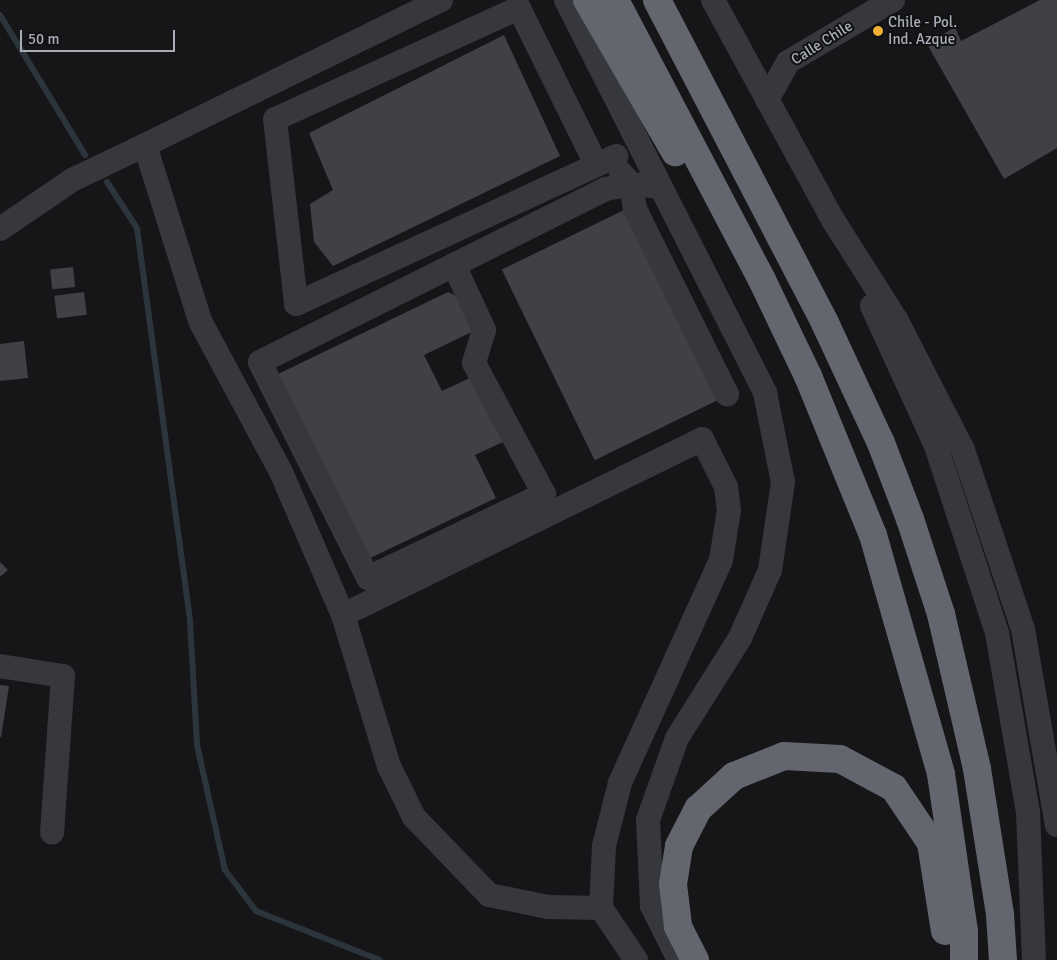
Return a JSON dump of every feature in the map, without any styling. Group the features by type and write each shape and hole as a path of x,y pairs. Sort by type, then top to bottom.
{"highway":[{"path":"587,0 701,198 762,280"},
{"path":"615,0 762,280 808,376 873,536 941,774 964,931 964,960"},
{"path":"656,0 825,322 881,443 910,518 941,614 977,769 1000,915 1003,960"},
{"path":"696,960 678,926 673,884 679,846 698,810 734,776 784,756 840,759 894,788 931,843 950,960"}],"street":[{"path":"0,229 72,180 441,0"},
{"path":"566,0 765,393 782,482 770,570 740,638 677,738 648,820 652,906 679,960"},
{"path":"713,0 833,220 897,321 963,450 1023,629 1057,825"},
{"name":"Calle Chile","path":"767,100 788,62 893,0"},
{"path":"629,122 606,160 296,304 275,119 519,8 606,160 631,184 635,209 727,394"},
{"path":"145,145 200,321 281,472 343,614 390,766 414,817 441,848 488,895 548,907 601,908"},
{"path":"454,265 484,330 474,363 544,494 368,578 260,362 454,265 606,189 631,184 661,187"},
{"path":"833,220 936,446 997,634 1028,812 1034,960"},
{"path":"343,614 702,439 726,487 728,510 721,560 620,783 604,846 601,908 636,960"},
{"path":"0,666 63,676 52,833"}],"building":[{"path":"1040,0 1057,0 1057,148 1004,179 927,44 955,27 961,41"},
{"path":"504,35 560,156 333,266 314,242 310,204 333,190 309,133"},
{"path":"624,210 717,401 595,460 502,270"},
{"path":"73,267 75,287 52,289 50,269"},
{"path":"84,292 87,315 57,318 54,296"},
{"path":"448,292 466,300 480,328 424,355 442,391 474,376 505,441 475,455 496,498 366,560 276,375"},
{"path":"24,341 28,378 0,381 0,344"},
{"path":"0,562 8,570 0,577"},
{"path":"0,685 9,686 1,737 0,737"}],"waterway":[{"path":"0,15 85,155"},
{"path":"107,182 137,228 190,622 197,745 225,870 256,911 380,960"}],"place":[{"name":"Chile - Pol. Ind. Azque","path":"878,31"}]}
